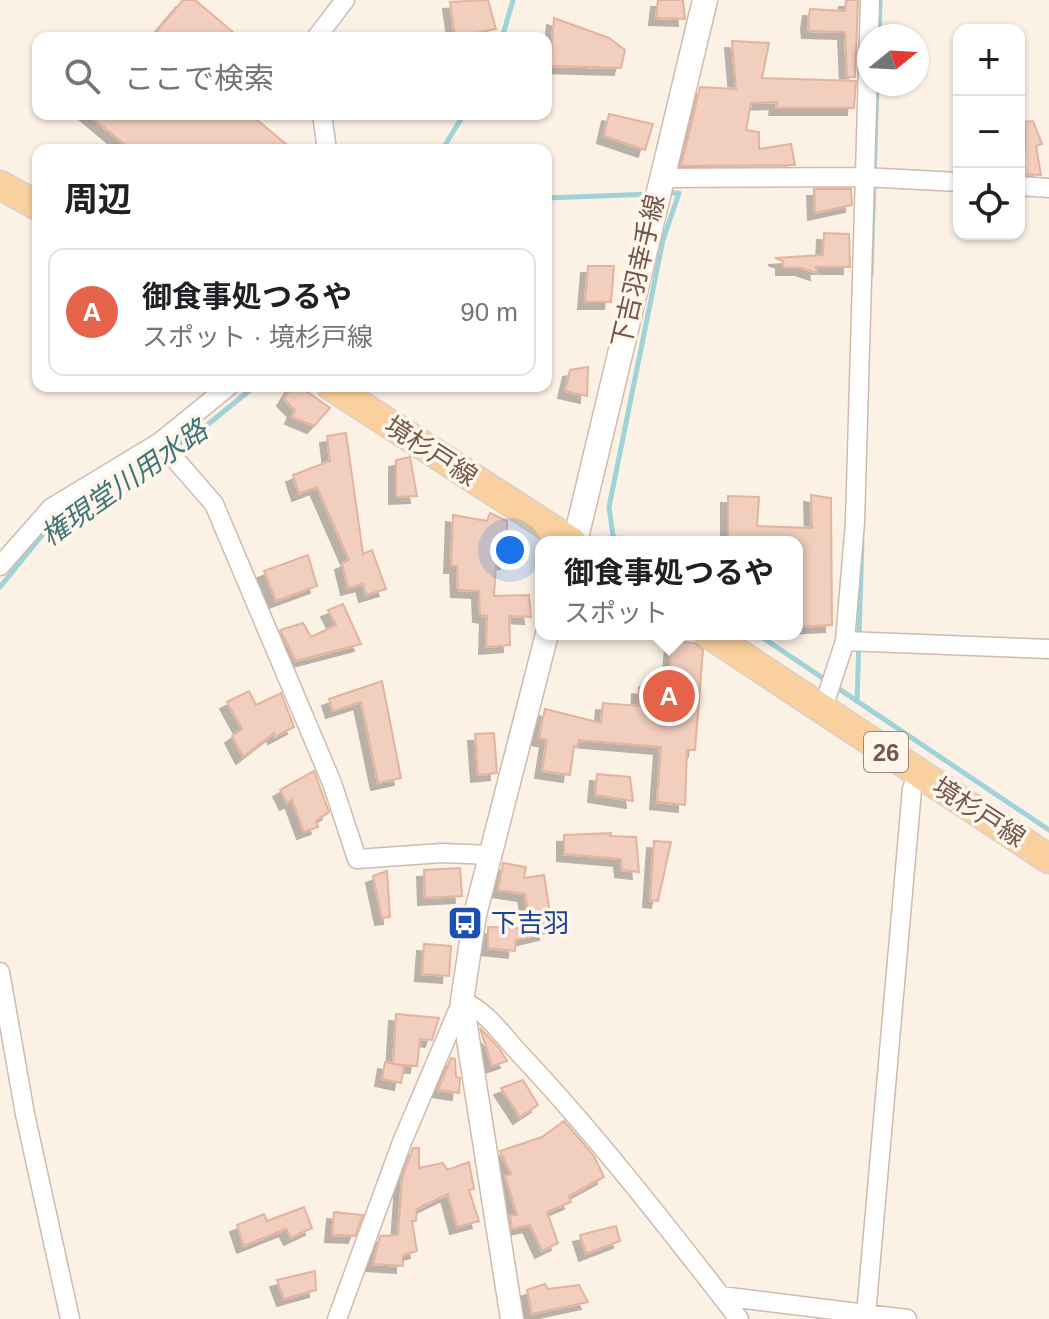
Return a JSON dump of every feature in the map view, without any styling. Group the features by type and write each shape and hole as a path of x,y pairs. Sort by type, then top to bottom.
{"main road":[{"name":"下吉羽幸手線","path":"574,536 705,0"},
{"path":"0,185 32,203"},
{"name":"境杉戸線","path":"340,392 564,536"},
{"name":"境杉戸線","path":"718,640 1049,859"}],"street":[{"path":"321,32 345,0"},
{"path":"822,711 845,641 855,522 870,0"},
{"path":"323,120 326,144"},
{"path":"660,178 863,177 953,182"},
{"path":"1025,186 1049,188"},
{"path":"0,566 51,508 160,442 222,392"},
{"path":"160,442 214,504 332,783 357,859 442,853 492,855"},
{"path":"337,1319 402,1142 462,1001 475,915 546,640"},
{"path":"845,641 1049,649"},
{"path":"866,1315 912,789 918,773"},
{"path":"0,972 25,1114 70,1319"},
{"path":"462,1001 485,1015 534,1069 739,1319"},
{"path":"462,1001 512,1319"},
{"path":"721,1296 907,1319"}],"building":[{"path":"183,0 195,0 233,32 156,32"},
{"path":"488,0 496,29 454,32 450,2"},
{"path":"658,0 683,0 685,19 656,18"},
{"path":"846,0 858,0 855,77 847,77 845,32 809,31 810,9 845,11"},
{"path":"554,18 609,38 625,50 621,68 552,66"},
{"path":"732,41 769,43 762,78 856,81 854,108 776,108 777,102 751,103 746,130 759,132 759,149 791,144 795,165 681,166 700,87 736,89"},
{"path":"609,114 653,124 645,150 604,136"},
{"path":"95,120 257,120 286,144 124,144"},
{"path":"1033,121 1042,144 1036,146 1041,175 1025,174 1025,122"},
{"path":"814,189 851,189 852,205 815,213"},
{"path":"824,233 849,234 850,267 816,267 817,273 802,268 783,268 783,261 775,258 823,255"},
{"path":"588,266 614,266 611,302 585,302"},
{"path":"588,367 587,396 565,391 570,370"},
{"path":"288,392 307,392 330,408 314,426 292,417 295,410 284,399"},
{"path":"346,433 363,554 372,550 386,589 366,595 363,584 348,588 342,563 349,560 317,487 299,494 293,475 330,461 327,436"},
{"path":"410,457 417,496 396,497 396,460"},
{"path":"811,495 831,498 832,625 803,627 803,536 728,536 728,496 759,497 757,526 812,528"},
{"path":"490,513 507,521 507,562 496,563 494,596 529,595 531,617 509,616 510,645 486,647 487,616 480,615 479,591 458,590 457,566 451,566 453,515 487,521"},
{"path":"308,555 317,586 276,601 264,571"},
{"path":"343,604 361,644 296,661 280,630 303,623 311,637 336,625 328,610"},
{"path":"672,641 695,643 703,650 695,750 687,750 685,805 657,802 661,747 579,740 577,747 574,746 570,775 542,771 547,740 539,738 545,709 601,723 603,703 638,706 639,687 668,690"},
{"path":"382,681 401,778 378,783 361,702 333,711 329,699"},
{"path":"249,691 256,705 281,693 294,727 275,737 274,733 243,757 232,736 242,729 227,702"},
{"path":"494,733 497,773 478,775 475,734"},
{"path":"314,771 329,812 316,821 318,827 304,832 292,800 287,803 280,790"},
{"path":"597,774 630,777 633,801 595,795"},
{"path":"611,833 610,836 636,837 639,872 622,870 621,859 564,854 564,835"},
{"path":"654,841 671,842 658,901 650,900"},
{"path":"503,863 526,867 524,878 544,875 551,920 530,923 525,894 498,890"},
{"path":"460,868 462,896 425,898 424,870"},
{"path":"387,871 390,917 382,918 373,876"},
{"path":"488,927 546,929 546,933 516,940 515,951 488,948"},
{"path":"424,944 451,946 449,976 422,974"},
{"path":"396,1014 439,1018 432,1040 420,1039 417,1066 393,1064"},
{"path":"480,1028 499,1048 507,1061 492,1066"},
{"path":"451,1058 455,1059 456,1077 460,1078 459,1093 438,1090"},
{"path":"385,1062 404,1066 401,1083 382,1079"},
{"path":"523,1080 538,1105 520,1117 501,1088"},
{"path":"564,1121 594,1156 604,1177 569,1196 571,1202 547,1212 558,1243 542,1251 530,1225 512,1229 510,1216 517,1215 505,1176 511,1174 500,1151 542,1137"},
{"path":"413,1148 419,1148 419,1168 443,1163 447,1170 469,1162 474,1189 469,1190 479,1221 457,1227 448,1194 417,1209 416,1221 412,1221 417,1251 403,1255 403,1266 373,1264 380,1236 398,1235 402,1178"},
{"path":"304,1207 312,1228 291,1238 286,1229 244,1246 237,1225 264,1214 267,1221"},
{"path":"334,1212 363,1215 355,1236 332,1235"},
{"path":"616,1226 620,1241 586,1254 580,1235"},
{"path":"315,1271 316,1290 284,1299 277,1280"},
{"path":"545,1284 548,1289 579,1285 588,1302 532,1314 527,1290"}],"waterway":[{"name":"権現堂川用水路","path":"504,32 513,0"},
{"path":"879,24 880,0"},
{"path":"871,275 877,96"},
{"name":"権現堂川用水路","path":"446,144 460,120"},
{"path":"613,536 609,507 663,240 679,193 666,193"},
{"path":"552,198 652,194"},
{"name":"権現堂川用水路","path":"171,448 201,430 248,392"},
{"name":"権現堂川用水路","path":"0,587 44,533 162,454"},
{"path":"857,702 862,541"},
{"path":"766,640 1049,830"}],"place":[{"name":"御食事処つるや","path":"669,696"},
{"name":"下吉羽","path":"465,923"}]}
